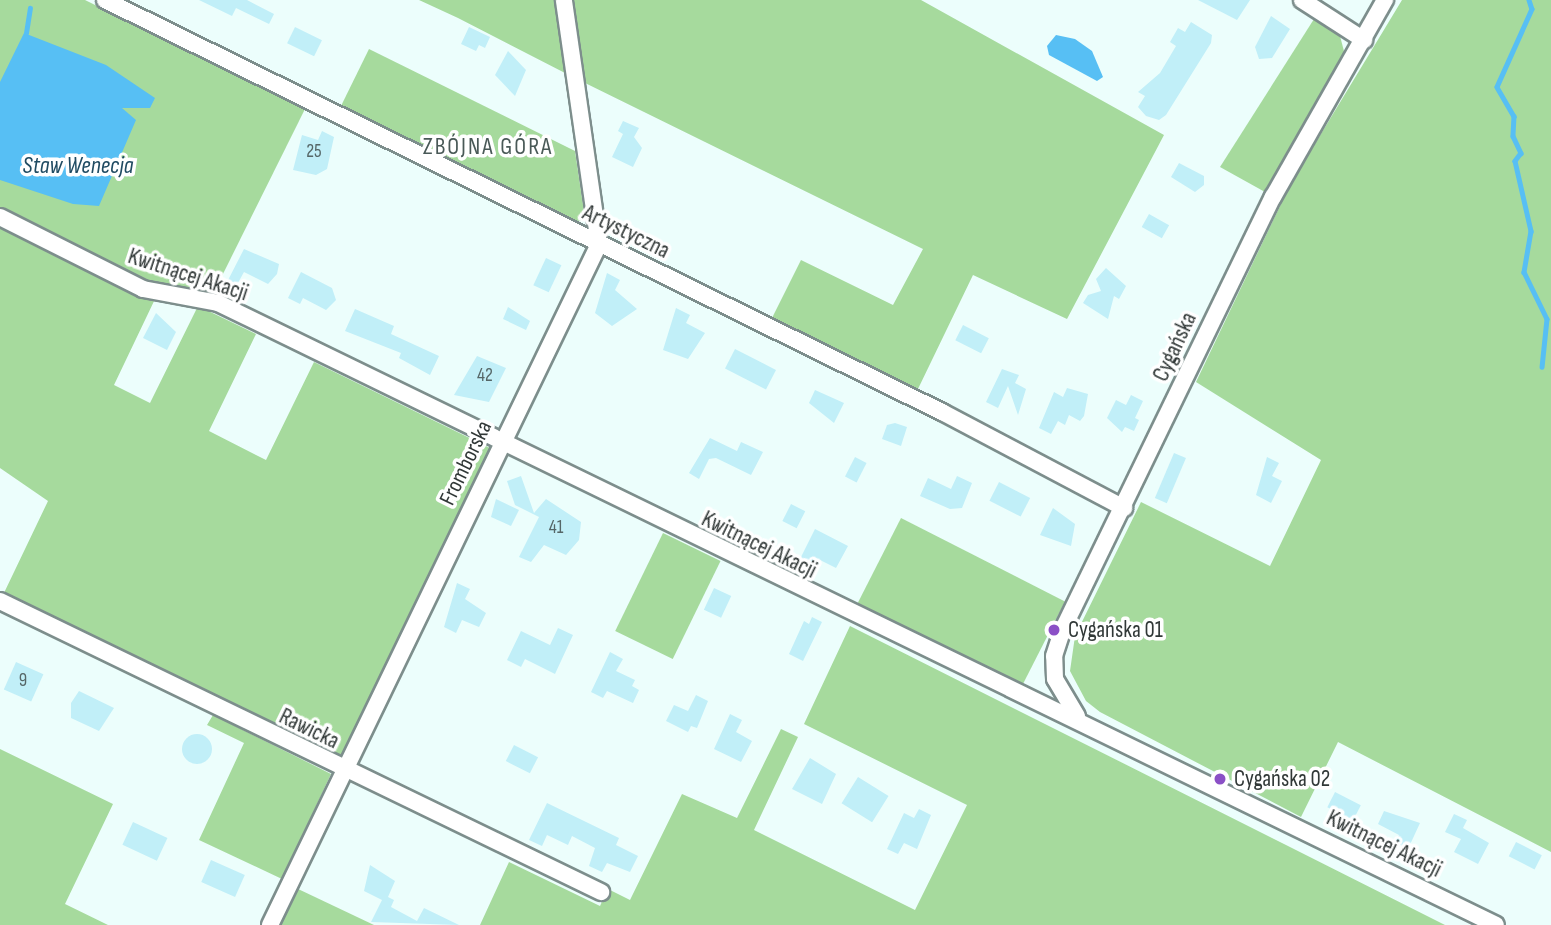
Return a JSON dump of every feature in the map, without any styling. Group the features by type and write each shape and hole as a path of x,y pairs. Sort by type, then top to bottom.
{"street":[{"name":"Artystyczna","path":"105,0 1124,508"},
{"path":"565,0 599,244"},
{"path":"1302,0 1364,40"},
{"name":"Cygańska","path":"1081,720 1063,699 1054,656 1273,197 1385,0"},
{"name":"Kwitnącej Akacji","path":"0,217 143,289 218,303 847,614 1081,720 1496,925"},
{"name":"Fromborska","path":"270,925 341,769 599,244"},
{"name":"Rawicka","path":"0,601 341,769 601,892"}],"green space":[{"path":"0,0 85,0 305,109 214,292 149,283 0,209"},
{"path":"419,0 557,0 565,73 458,18"},
{"path":"572,0 921,0 1164,135 1067,319 973,275 917,391 771,320 801,260 893,305 923,249 581,81"},
{"path":"1402,0 1551,0 1551,852 1338,742 1301,817 1100,712 1086,701 1070,671 1075,636 1141,502 1270,566 1321,460 1196,382 1290,185"},
{"path":"1314,19 1340,36 1345,55 1265,192 1220,167"},
{"path":"369,49 575,151 585,218 575,224 341,106"},
{"path":"0,224 156,297 114,385 150,403 198,306 256,334 209,431 266,460 314,362 490,448 342,756 3,595 48,501 0,468"},
{"path":"901,518 1065,602 1019,692 855,609"},
{"path":"663,533 721,561 673,659 615,631"},
{"path":"850,626 1445,925 480,925 509,862 600,906 608,889 630,900 682,794 737,818 781,729 798,737 754,830 915,910 967,805 804,724"},
{"path":"213,715 331,774 282,879 199,840 244,743 207,725"},
{"path":"0,749 113,804 65,904 108,925 0,925"},
{"path":"296,888 374,925 278,925"}],"water":[{"name":"Staw Wenecja","path":"24,33 106,65 155,98 150,108 122,108 136,120 99,206 73,204 0,180 0,82"},
{"path":"1056,35 1075,39 1092,51 1103,77 1097,81 1049,55 1047,46"}],"building":[{"path":"199,0 247,0 274,14 269,24 236,8 232,16"},
{"path":"1198,0 1250,0 1237,20"},
{"path":"1271,16 1290,29 1272,58 1259,59 1255,47"},
{"path":"1191,22 1212,35 1211,43 1166,115 1159,120 1146,116 1138,107 1145,96 1138,92 1160,73 1176,46 1170,42 1178,28 1185,32"},
{"path":"295,27 322,40 314,56 287,43"},
{"path":"469,27 490,37 485,48 479,45 476,51 461,44"},
{"path":"508,51 526,70 515,96 495,75"},
{"path":"623,121 639,128 634,137 642,148 633,167 612,157 623,134 618,131"},
{"path":"322,131 334,137 327,169 316,175 293,170 302,135 318,140"},
{"path":"1179,163 1204,176 1204,185 1195,192 1171,177"},
{"path":"1149,214 1169,225 1162,238 1142,227"},
{"path":"244,249 279,264 277,274 268,284 244,272 234,290 225,286"},
{"path":"546,258 561,265 549,292 533,285"},
{"path":"1106,268 1126,286 1119,299 1114,296 1108,319 1083,303 1088,295 1101,291 1096,279"},
{"path":"301,272 332,288 336,300 326,310 303,298 300,304 288,298"},
{"path":"607,273 620,280 615,290 637,309 612,326 595,313"},
{"path":"508,307 530,321 526,330 503,319"},
{"path":"676,308 690,315 686,323 705,333 688,359 663,350"},
{"path":"355,309 394,326 391,334 439,356 430,375 399,358 401,353 345,331"},
{"path":"156,313 176,332 167,350 143,338"},
{"path":"963,325 989,338 981,353 955,340"},
{"path":"735,349 776,370 766,389 725,369"},
{"path":"477,356 506,368 489,402 454,395"},
{"path":"1002,369 1019,375 1015,383 1026,389 1018,415 1008,386 998,408 986,402"},
{"path":"1067,388 1088,394 1084,416 1080,421 1069,415 1065,425 1058,421 1051,434 1039,428 1054,392 1063,397"},
{"path":"815,390 844,403 834,423 809,403"},
{"path":"1131,395 1143,401 1135,418 1139,420 1134,431 1125,427 1122,432 1107,418 1116,400 1126,405"},
{"path":"895,423 907,427 901,446 882,439 887,425"},
{"path":"710,438 737,451 741,442 763,452 751,475 716,458 709,459 699,479 689,473"},
{"path":"1174,453 1186,458 1167,503 1155,498"},
{"path":"855,457 867,463 857,483 845,477"},
{"path":"1267,457 1279,463 1272,476 1282,481 1271,503 1256,495"},
{"path":"521,476 534,513 546,499 581,522 579,540 566,555 544,545 531,562 519,557 539,517 515,505 507,481"},
{"path":"957,476 972,483 962,508 950,509 920,496 928,478 951,489"},
{"path":"999,482 1030,498 1021,517 989,501"},
{"path":"496,499 519,510 511,526 491,517"},
{"path":"791,504 805,511 797,528 782,521"},
{"path":"1053,508 1075,524 1071,546 1040,535"},
{"path":"815,529 848,546 836,568 814,557 809,568 798,563"},
{"path":"457,583 470,589 465,599 486,613 479,627 462,620 456,633 444,627"},
{"path":"714,588 731,596 721,618 704,610"},
{"path":"812,617 822,622 803,661 789,654 804,621 809,624"},
{"path":"558,628 573,635 555,674 525,659 521,667 507,660 521,631 550,645"},
{"path":"610,652 623,659 616,671 635,680 632,686 639,690 633,703 607,691 603,698 591,692"},
{"path":"16,662 43,674 31,702 4,689"},
{"path":"79,691 114,708 99,731 71,718 71,703"},
{"path":"696,695 708,701 697,728 691,726 688,732 666,721 674,705 688,711"},
{"path":"730,714 742,720 736,732 752,741 741,762 714,749"},
{"path":"197,734 203,735 211,743 211,755 203,763 197,764 191,763 183,755 182,749 183,743 191,735"},
{"path":"514,745 538,757 530,773 506,761"},
{"path":"810,758 836,774 822,804 792,789"},
{"path":"858,777 889,796 872,822 842,803"},
{"path":"1335,792 1361,805 1353,820 1327,807"},
{"path":"547,803 619,838 616,845 638,856 630,872 607,863 602,872 589,866 595,848 572,836 568,845 547,835 542,846 529,840"},
{"path":"919,809 931,815 917,849 904,843 898,854 887,849 904,813 914,818"},
{"path":"1384,811 1420,823 1408,849 1395,842 1399,835 1378,824"},
{"path":"1454,814 1467,820 1463,828 1489,843 1478,864 1454,852 1461,839 1445,832"},
{"path":"133,822 167,838 157,861 122,845"},
{"path":"1516,842 1542,855 1535,869 1509,856"},
{"path":"211,860 245,875 235,897 201,882"},
{"path":"370,865 395,881 388,897 394,900 391,907 417,921 424,908 459,925 371,922 382,900 364,891"}],"waterway":[{"path":"1529,0 1532,9 1497,87 1514,116 1513,136 1521,153 1515,161 1531,231 1524,272 1547,319 1542,367"},
{"path":"26,33 30,8"}],"place":[{"name":"Cygańska 01","path":"1054,630"},
{"name":"Cygańska 02","path":"1220,779"}],"district":[{"name":"ZBÓJNA GÓRA","path":"488,147"}]}
